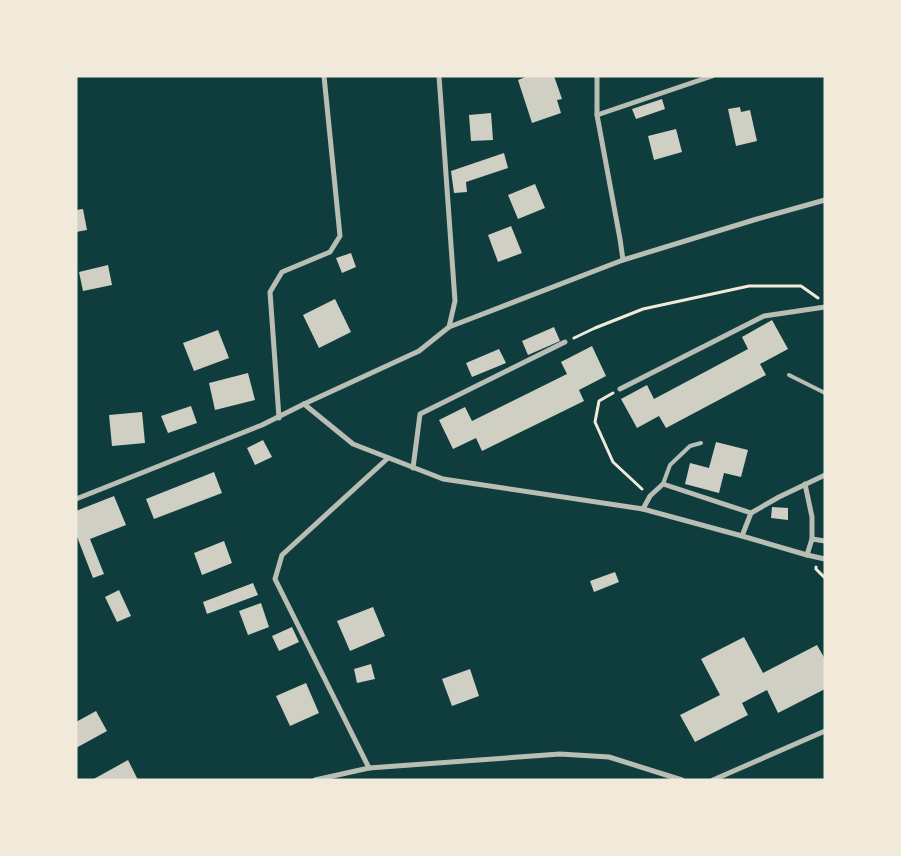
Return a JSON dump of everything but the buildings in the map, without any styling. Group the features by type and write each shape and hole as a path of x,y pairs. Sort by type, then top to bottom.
{"street":[{"path":"279,418 270,292 282,272 330,252 340,236 324,76"},
{"path":"439,76 455,301 449,327"},
{"path":"597,76 597,115 623,260"},
{"path":"597,115 712,76"},
{"path":"76,498 279,418 304,404 419,350 449,327 623,260 825,200"},
{"path":"620,389 764,316 825,307"},
{"path":"413,468 420,414 565,342"},
{"path":"304,404 353,444 443,480 643,509 825,559"},
{"path":"369,768 275,579 282,555 388,458"},
{"path":"742,536 751,513 825,475"},
{"path":"643,509 650,496 663,484 751,513"},
{"path":"805,484 812,517 812,540 807,555"},
{"path":"812,540 825,541"},
{"path":"714,780 825,731"},
{"path":"314,780 369,768 560,754 609,757 682,780"}],"lane":[{"path":"790,375 825,393"},
{"path":"663,484 670,464 690,446 701,443"}],"path":[{"path":"565,342 643,309 749,286 800,286 825,302"},
{"path":"620,389 599,401 595,422 612,462 650,496"}]}
